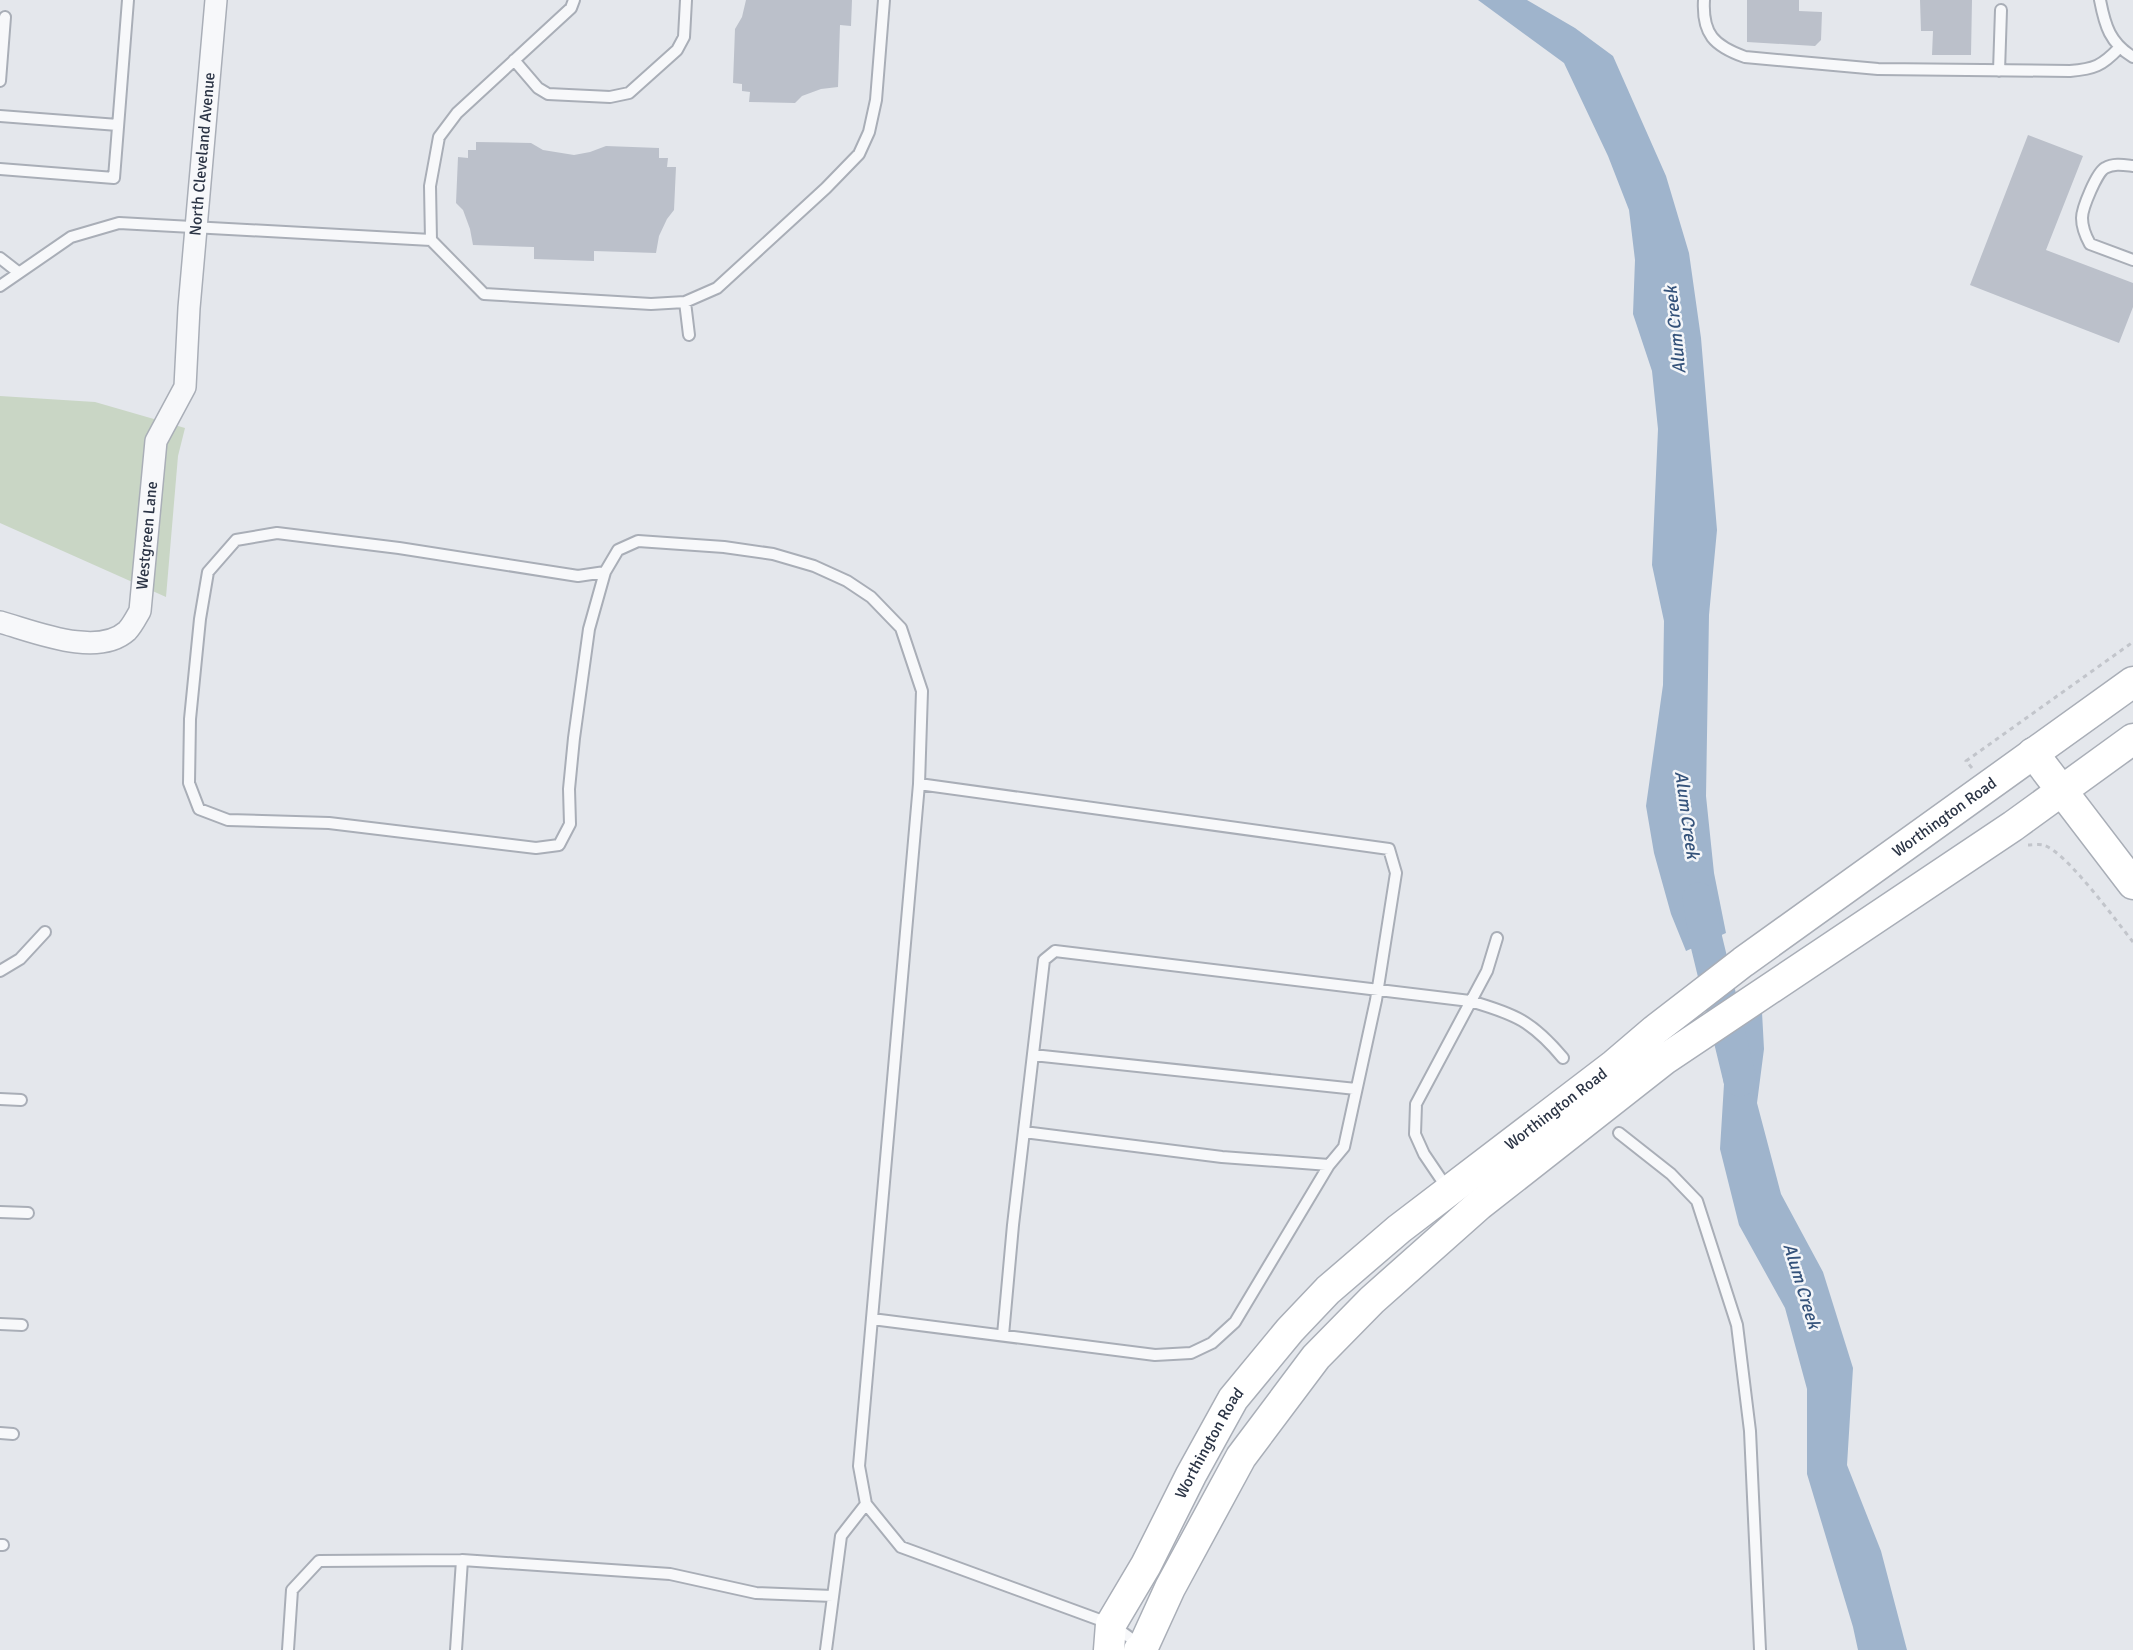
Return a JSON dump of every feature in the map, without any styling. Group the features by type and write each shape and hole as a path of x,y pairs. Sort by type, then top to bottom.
{"main road":[{"name":"Worthington Road","path":"1110,1637 1191,1475 1233,1399 1290,1330 1328,1290 1363,1258 1786,930 2133,682"},
{"name":"Worthington Road","path":"1147,1649 1170,1588 1241,1457 1316,1357 1372,1300 1471,1212 1665,1059 2063,791 2133,739"},
{"path":"2033,753 2133,884"},
{"path":"1449,1191 1471,1212"}],"street":[{"name":"North Cleveland Avenue","path":"189,308 216,0"},
{"name":"Westgreen Lane","path":"0,622 54,638 93,643 110,641 128,631 140,611 156,441 185,387 189,308"}],"lane":[{"path":"0,169 114,178 128,0"},
{"path":"574,0 571,8 457,113 439,137 429,186 431,240 484,294 651,304 685,302 717,288 826,188 859,154 869,132 876,100 884,0"},
{"path":"514,60 538,88 548,94 610,97 629,93 677,50 684,37 686,0"},
{"path":"1704,0 1703,16 1710,37 1724,50 1745,57 1878,69 2070,71 2091,69 2106,61 2119,48"},
{"path":"2100,0 2104,21 2119,48 2133,57"},
{"path":"1999,71 2001,10"},
{"path":"0,81 5,17"},
{"path":"0,116 118,125"},
{"path":"2133,166 2118,164 2104,168 2096,179 2082,215 2083,231 2090,244 2133,260"},
{"path":"0,286 71,237 119,223 431,240"},
{"path":"0,258 18,272"},
{"path":"685,302 689,335"},
{"path":"605,572 578,576 399,548 277,533 236,540 208,572 200,619 190,719 189,783 200,809 228,820 329,823 536,848 559,845 570,824 569,789 575,727 589,629 605,572 618,550 638,541 724,547 773,554 813,566 847,581 870,597 901,628 922,691 919,784 859,1466 866,1504 901,1547 1110,1637 1147,1649"},
{"path":"872,1319 1155,1355 1191,1353 1212,1343 1235,1322 1329,1165 1344,1147 1378,989 1396,873 1389,849 919,784"},
{"path":"0,971 20,959 45,932"},
{"path":"1449,1191 1424,1154 1415,1134 1416,1104 1487,971 1497,939"},
{"path":"1003,1335 1044,960 1055,951 1470,1000 1506,1011 1523,1020 1545,1036 1563,1058"},
{"path":"1033,1054 1356,1089"},
{"path":"0,1098 21,1100"},
{"path":"1024,1132 1222,1157 1329,1165"},
{"path":"1618,1133 1671,1174 1697,1201 1737,1325 1750,1431 1760,1650"},
{"path":"0,1212 28,1213"},
{"path":"0,1324 22,1325"},
{"path":"0,1433 13,1434"},
{"path":"826,1650 841,1536 866,1504"},
{"path":"288,1650 292,1590 319,1561 462,1560 670,1574 756,1593 833,1596"},
{"path":"456,1650 462,1560"}],"green space":[{"path":"0,396 95,402 185,428 178,456 166,597 0,523"}],"water":[{"path":"1478,0 1527,0 1575,28 1613,56 1666,176 1689,253 1701,338 1717,530 1709,615 1706,796 1714,873 1726,933 1686,951 1671,914 1654,853 1646,806 1663,685 1664,621 1652,565 1658,429 1652,371 1633,314 1635,260 1629,210 1608,156 1564,63"},
{"path":"1762,1012 1764,1049 1757,1103 1781,1194 1823,1272 1853,1368 1847,1465 1881,1551 1907,1650 1858,1650 1807,1474 1807,1389 1785,1308 1739,1225 1720,1149 1724,1084 1717,1044"}],"building":[{"path":"746,0 852,0 851,26 840,25 838,87 821,89 802,96 795,103 749,102 750,92 742,91 742,84 733,83 735,29 742,17"},
{"path":"1747,0 1799,0 1799,11 1822,12 1821,40 1815,46 1747,42"},
{"path":"1920,0 1972,0 1971,55 1932,55 1933,31 1921,31"},
{"path":"2028,135 2083,156 2046,250 2133,283 2133,307 2119,343 1970,285"},
{"path":"476,142 531,143 543,150 574,155 606,146 659,148 659,158 668,158 667,167 676,167 674,210 659,236 656,253 594,251 594,261 534,259 534,247 473,245 463,210 456,203 458,157 468,158 468,150 476,150"}],"waterway":[{"name":"Alum Creek","path":"1699,899 1706,940 1740,1080"}]}
